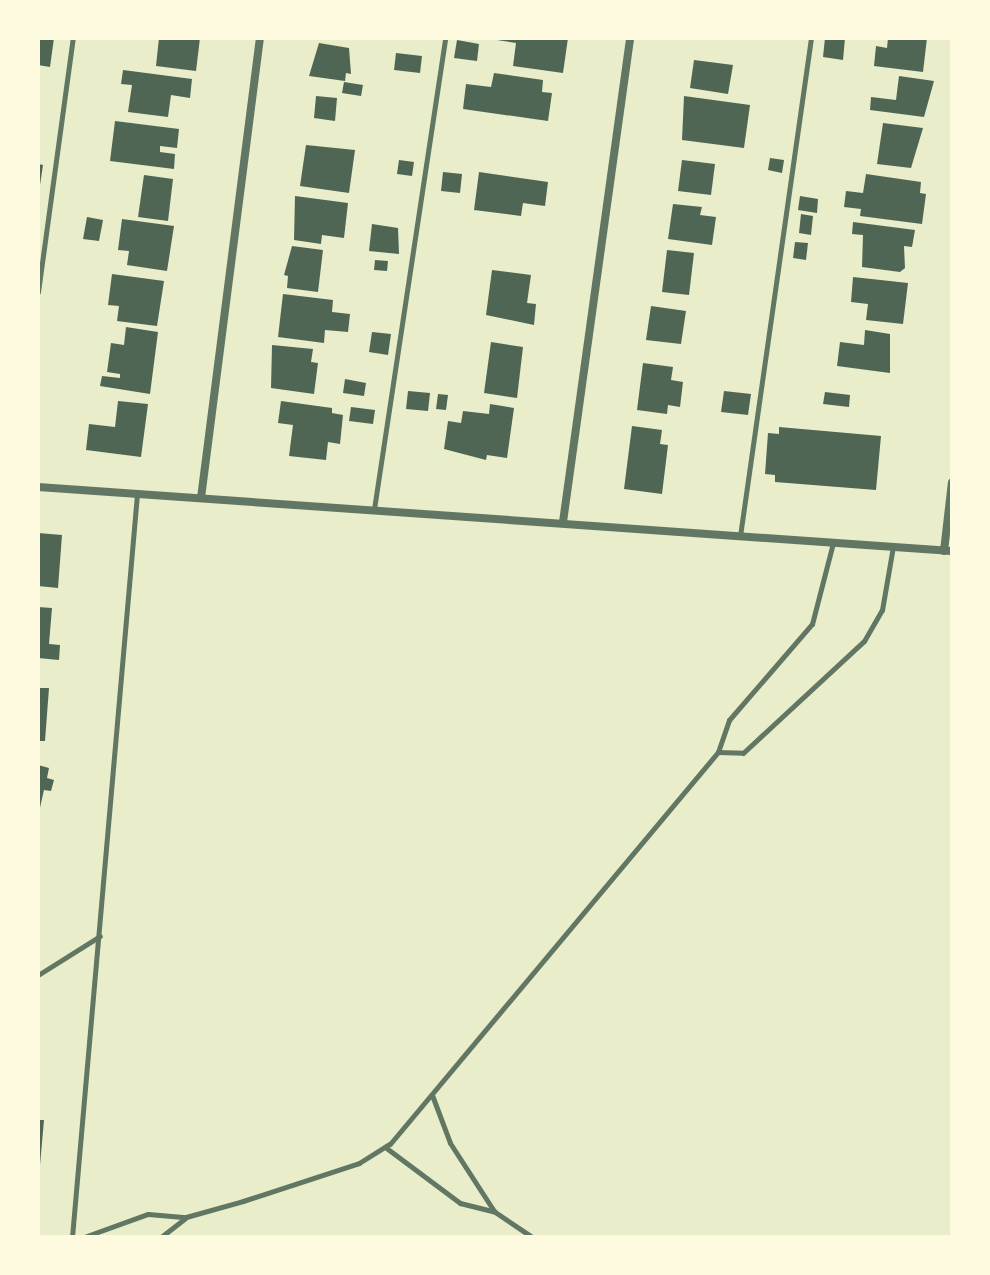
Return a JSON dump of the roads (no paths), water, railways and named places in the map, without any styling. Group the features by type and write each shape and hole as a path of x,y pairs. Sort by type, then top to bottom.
{"street":[{"path":"201,498 260,38"},
{"path":"563,522 630,38"},
{"path":"38,487 948,551 952,482"}],"lane":[{"path":"38,292 73,38"},
{"path":"374,509 445,38"},
{"path":"740,536 811,38"},
{"path":"72,1237 101,936 137,493"},
{"path":"84,1237 148,1214 186,1217 324,1176 385,1147 432,1095 718,752 729,720 812,624 833,542"},
{"path":"718,752 743,753 864,641 882,610 893,546"},
{"path":"38,975 101,936"},
{"path":"432,1095 450,1143 495,1212"},
{"path":"385,1147 460,1203 495,1212 532,1237"},
{"path":"161,1237 186,1217"}]}
